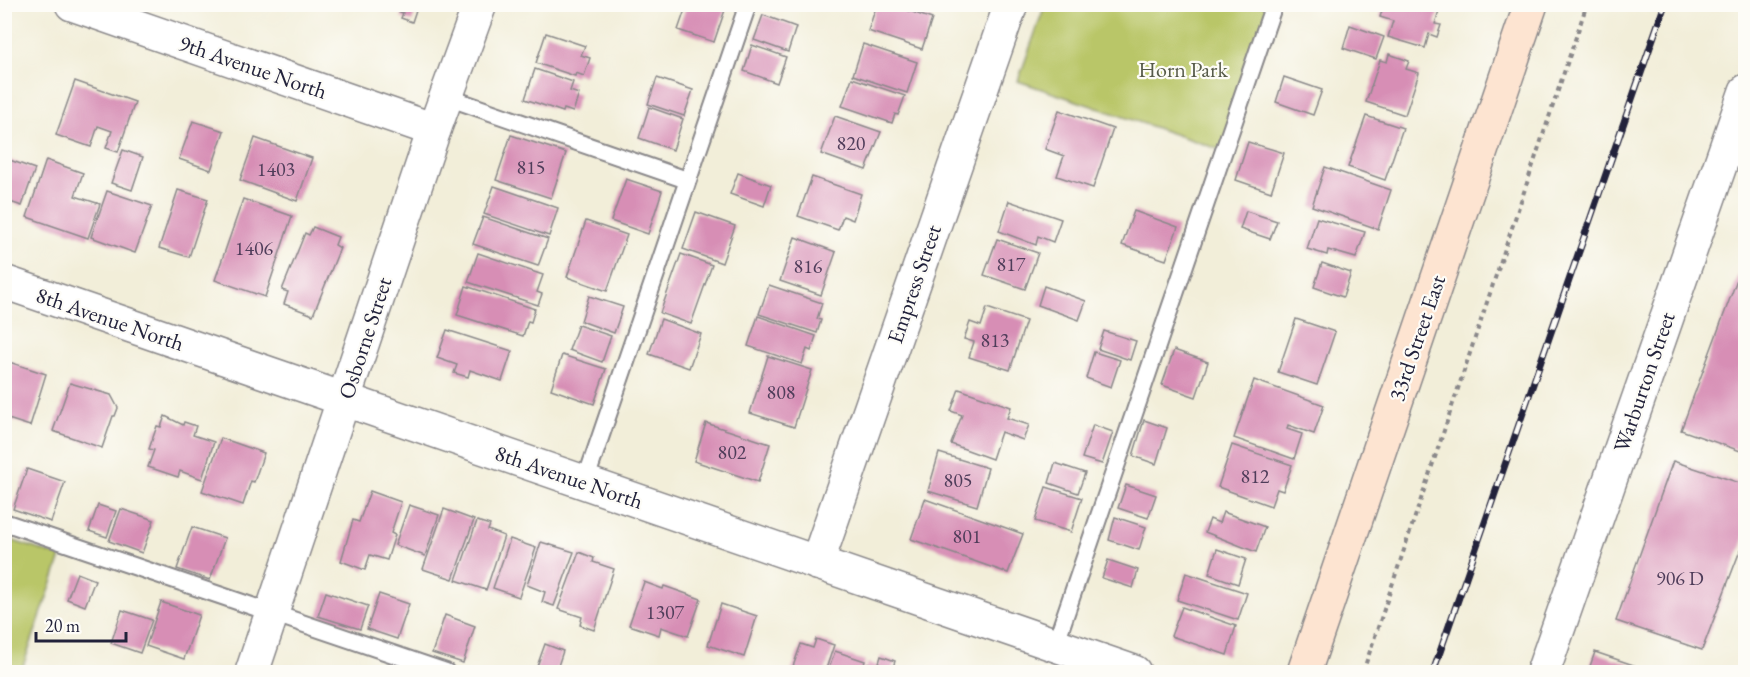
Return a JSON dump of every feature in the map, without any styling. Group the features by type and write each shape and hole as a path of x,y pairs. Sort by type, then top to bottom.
{"street":[{"name":"9th Avenue North","path":"72,4 434,130"},
{"name":"Osborne Street","path":"252,672 434,130 480,4"},
{"name":"Empress Street","path":"817,563 1011,4"},
{"name":"33rd Street East","path":"1304,672 1531,4"},
{"name":"Warburton Street","path":"1544,672 1746,91"},
{"name":"8th Avenue North","path":"4,282 1134,672"}],"lane":[{"path":"585,482 748,4"},
{"path":"1055,645 1274,4"},
{"path":"447,97 687,180"},
{"path":"4,522 446,672"}],"path":[{"path":"1363,672 1587,4"}],"green space":[{"name":"Horn Park","path":"1045,5 1274,5 1224,151 1018,81"},
{"path":"5,538 61,557 21,672 5,672"}],"building":[{"path":"418,4 412,22 401,18 403,13 379,5"},
{"path":"687,4 709,4 725,10 714,42 678,30"},
{"path":"877,4 890,4 932,19 922,49 868,31"},
{"path":"1384,4 1389,6 1390,4 1441,4 1435,24 1441,25 1437,37 1429,34 1425,48 1388,37 1393,21 1380,17"},
{"path":"763,15 796,27 788,52 754,40"},
{"path":"1350,25 1384,37 1376,59 1343,48"},
{"path":"546,33 585,46 581,55 590,58 584,76 576,73 575,76 536,63"},
{"path":"863,44 917,62 907,93 853,75"},
{"path":"752,45 786,57 777,83 744,71"},
{"path":"1389,54 1409,61 1406,69 1419,73 1405,115 1366,102 1380,60 1387,62"},
{"path":"535,69 573,82 570,91 579,94 573,112 564,109 563,112 525,99"},
{"path":"1284,77 1322,90 1313,115 1276,102"},
{"path":"657,78 693,90 684,116 648,104"},
{"path":"852,78 905,96 898,115 895,114 892,123 842,106"},
{"path":"75,81 135,102 118,152 106,148 112,131 98,126 91,147 56,135"},
{"path":"649,107 683,119 673,150 639,138"},
{"path":"1059,110 1113,129 1093,188 1057,176 1064,156 1045,149"},
{"path":"835,116 881,132 866,170 821,154"},
{"path":"1366,116 1403,128 1385,180 1348,167"},
{"path":"193,121 224,131 211,170 179,159"},
{"path":"511,135 566,153 551,198 496,180"},
{"path":"255,138 312,158 297,201 240,180"},
{"path":"1248,142 1284,153 1271,192 1236,180"},
{"path":"123,150 143,157 132,190 111,183"},
{"path":"4,158 35,169 22,206 4,200"},
{"path":"46,160 83,173 75,196 100,204 88,238 27,217"},
{"path":"1325,167 1391,190 1378,229 1312,206"},
{"path":"738,173 771,185 764,206 730,194"},
{"path":"812,177 861,194 853,220 843,216 838,230 798,216"},
{"path":"626,179 662,191 648,234 611,221"},
{"path":"494,186 558,208 549,236 484,214"},
{"path":"178,190 208,199 189,257 159,248"},
{"path":"107,191 152,206 135,253 91,237"},
{"path":"243,199 292,216 265,297 215,280"},
{"path":"1009,201 1061,219 1053,242 1038,236 1036,245 999,231"},
{"path":"1134,211 1178,227 1166,260 1122,245"},
{"path":"1246,211 1277,221 1270,239 1240,229"},
{"path":"696,212 735,226 722,263 683,249"},
{"path":"483,217 548,239 538,266 473,244"},
{"path":"1317,218 1365,232 1356,258 1328,250 1327,255 1307,249"},
{"path":"586,221 627,235 607,291 567,277"},
{"path":"313,227 338,237 335,245 340,248 313,315 284,304 288,292 282,290 305,233 309,235"},
{"path":"795,237 836,252 821,295 780,281"},
{"path":"997,239 1038,253 1025,289 984,275"},
{"path":"478,253 543,275 537,292 542,294 538,305 468,282"},
{"path":"681,254 712,265 691,324 660,313"},
{"path":"1322,263 1351,273 1343,297 1314,287"},
{"path":"1739,274 1746,277 1746,453 1681,430"},
{"path":"769,285 822,303 817,319 821,320 817,333 759,314"},
{"path":"466,286 535,309 523,336 457,315"},
{"path":"1044,286 1086,301 1079,320 1038,305"},
{"path":"589,296 623,307 614,333 581,321"},
{"path":"987,308 1026,321 1010,370 969,357 974,342 964,339 970,322 981,326"},
{"path":"758,316 816,336 811,351 807,349 802,364 748,346"},
{"path":"661,319 701,334 689,368 649,354"},
{"path":"1296,319 1335,332 1317,385 1278,372"},
{"path":"578,325 611,336 602,362 569,350"},
{"path":"447,330 512,351 502,381 470,370 468,377 454,373 457,365 437,358"},
{"path":"1104,331 1136,341 1130,360 1098,349"},
{"path":"1174,350 1208,362 1196,397 1162,385"},
{"path":"1094,352 1120,360 1111,387 1086,378"},
{"path":"562,355 606,369 594,404 551,389"},
{"path":"768,356 812,370 794,427 750,413"},
{"path":"6,361 46,374 30,426 5,418 9,403 4,401"},
{"path":"1254,380 1324,405 1314,434 1288,425 1287,429 1302,434 1294,459 1234,438"},
{"path":"70,383 111,395 118,408 102,448 53,431"},
{"path":"959,389 1011,407 1007,418 1029,425 1023,440 1001,432 992,459 951,444 962,415 951,411"},
{"path":"165,416 183,425 184,422 196,426 193,435 214,442 202,479 180,471 178,477 148,467 154,450 149,449 157,426 161,427"},
{"path":"1144,420 1167,428 1156,464 1133,456"},
{"path":"706,423 770,444 758,482 694,461"},
{"path":"1093,425 1113,432 1102,464 1082,458"},
{"path":"221,438 264,453 243,505 202,491"},
{"path":"1232,445 1292,465 1283,491 1277,489 1271,506 1218,487"},
{"path":"939,453 988,468 977,506 928,491"},
{"path":"1673,461 1746,485 1746,535 1702,650 1616,621"},
{"path":"1055,463 1085,473 1078,493 1049,483"},
{"path":"27,469 65,482 51,522 13,509"},
{"path":"1126,485 1156,495 1148,518 1118,508"},
{"path":"1046,487 1082,498 1071,532 1035,521"},
{"path":"370,491 401,502 391,533 395,535 387,560 370,555 365,570 341,561 353,520 359,522"},
{"path":"925,499 1023,534 1008,573 911,539"},
{"path":"98,505 116,511 107,537 89,531"},
{"path":"409,505 439,515 425,556 395,545"},
{"path":"121,509 154,520 142,553 109,541"},
{"path":"444,509 474,520 453,579 423,569"},
{"path":"1223,512 1265,527 1256,552 1205,532 1210,519 1219,523"},
{"path":"1115,517 1146,527 1139,550 1109,540"},
{"path":"477,521 490,525 488,530 504,536 486,590 456,580"},
{"path":"192,527 225,538 210,580 177,569"},
{"path":"510,539 536,548 519,597 493,588"},
{"path":"541,542 574,552 554,606 542,602 545,592 527,585"},
{"path":"1217,549 1246,559 1238,584 1209,574"},
{"path":"579,552 594,558 593,562 614,569 594,630 580,625 582,617 558,609"},
{"path":"1108,560 1138,570 1133,588 1102,578"},
{"path":"77,573 95,580 85,606 67,599"},
{"path":"1186,573 1247,593 1238,620 1177,600"},
{"path":"644,582 663,589 664,586 701,599 688,636 661,627 659,635 629,625"},
{"path":"326,592 368,606 360,629 318,616"},
{"path":"379,594 409,604 397,639 367,629"},
{"path":"161,602 199,615 184,659 146,646"},
{"path":"721,604 757,616 744,657 708,645"},
{"path":"1182,607 1236,626 1227,655 1171,636"},
{"path":"122,610 152,620 140,653 111,643"},
{"path":"445,615 475,626 463,663 432,653"},
{"path":"816,639 834,645 825,672 791,672 801,644 813,648"},
{"path":"545,644 563,651 556,672 535,672"},
{"path":"835,651 865,661 862,672 828,672"},
{"path":"1595,652 1654,672 1588,672"},
{"path":"881,656 895,661 892,671 896,672 864,672 868,663 878,666"}],"railway":[{"path":"1433,672 1665,4"}]}
